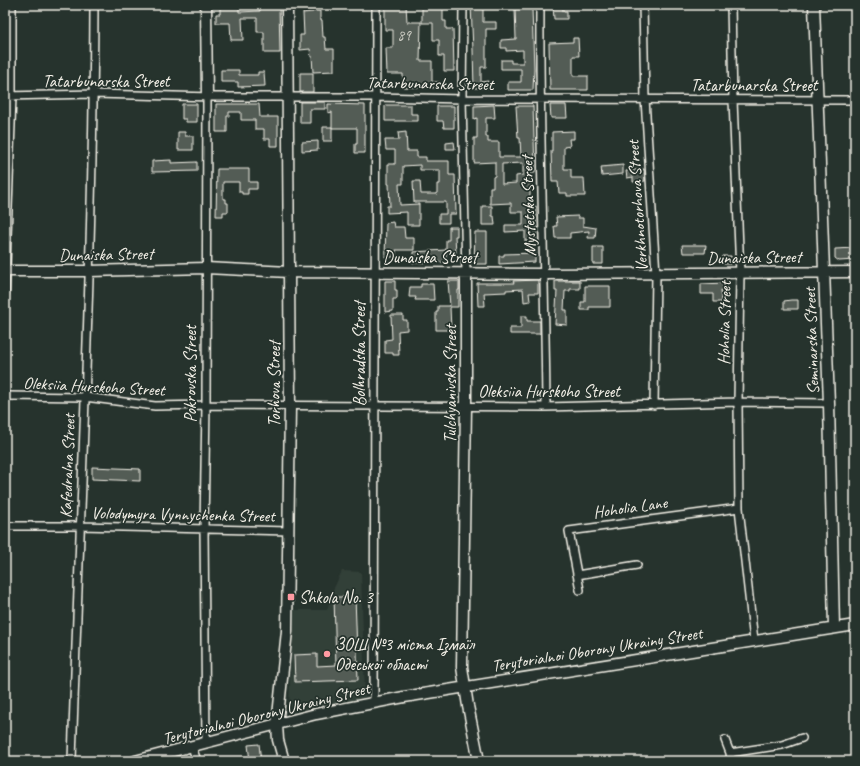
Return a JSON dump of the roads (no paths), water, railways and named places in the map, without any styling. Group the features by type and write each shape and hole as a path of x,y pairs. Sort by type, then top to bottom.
{"street":[{"path":"5,293 8,96 12,5"},
{"name":"Kafedralna Street","path":"72,761 89,271 94,94 94,5"},
{"name":"Pokrovska Street","path":"206,5 206,405 204,529 206,743"},
{"name":"Torhova Street","path":"284,761 278,740 277,725 287,631 290,406 287,5"},
{"name":"Bolhradska Street","path":"374,703 376,5"},
{"name":"Tulchyanivska Street","path":"463,5 462,99 466,273 466,407 462,667 464,686 479,761"},
{"name":"Mystetska Street","path":"540,5 540,98 546,407"},
{"name":"Verkhnotorhova Street","path":"643,5 645,99 656,274 654,405"},
{"name":"Hoholia Street","path":"731,5 740,273 738,402 739,508 754,641"},
{"name":"Seminarska Street","path":"814,5 829,402 834,628"},
{"name":"Tatarbunarska Street","path":"8,96 94,94 207,97 288,96 462,99 855,100"},
{"name":"Dunaiska Street","path":"6,271 89,271 206,268 288,272 375,273 656,274 855,272"},
{"name":"Oleksiia Hurskoho Street","path":"5,396 85,397 155,406 546,407 738,402 829,402"},
{"name":"Hoholia Lane","path":"580,590 569,531 739,508"},
{"name":"Volodymyra Vynnychenka Street","path":"5,526 80,526 288,531"},
{"path":"577,575 637,565"},
{"name":"Terytorialnoi Oborony Ukrainy Street","path":"135,761 316,714 464,686 855,625"},
{"path":"725,740 731,757 782,745 802,738"},
{"path":"192,747 197,761"}],"place":[{"name":"Shkola No. 3","path":"291,597"},
{"name":"ЗОШ №3 міста Ізмаїл Одеської області","path":"327,654"}]}
